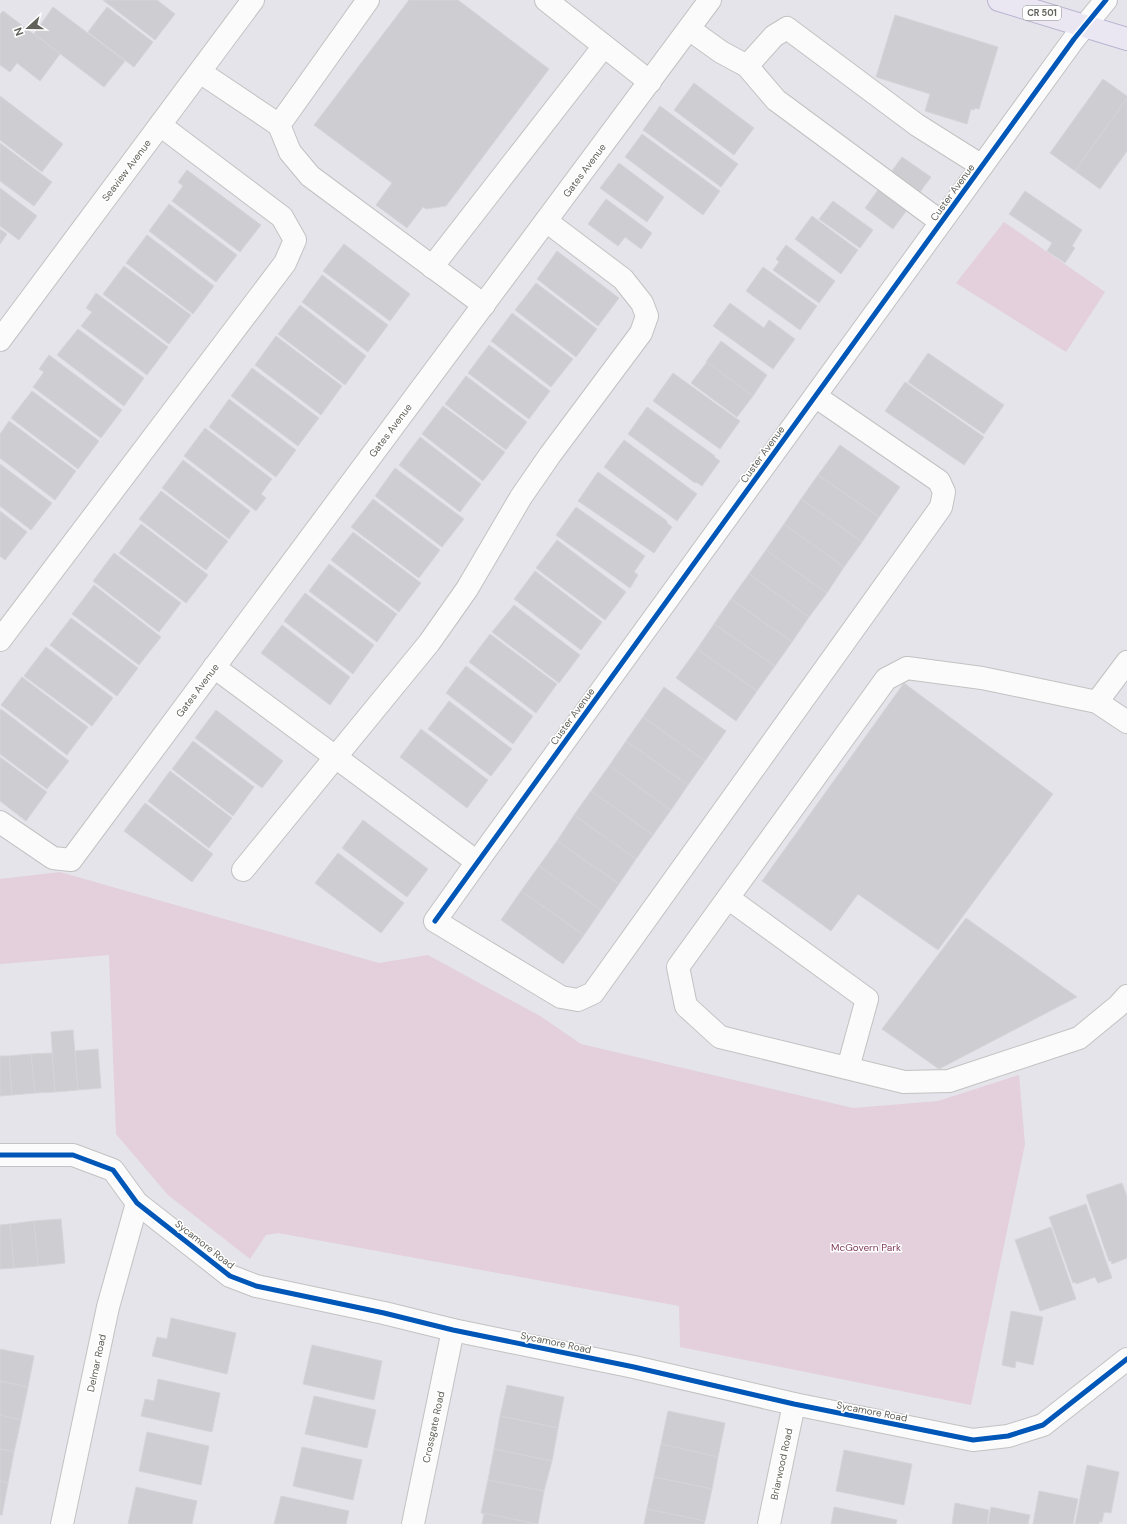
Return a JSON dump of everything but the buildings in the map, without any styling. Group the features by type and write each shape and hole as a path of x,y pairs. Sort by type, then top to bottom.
{"main road":[{"name":"CR 501","path":"999,0 1127,39"}],"street":[{"name":"Seaview Avenue","path":"0,340 253,0"},
{"path":"279,125 368,0"},
{"path":"546,0 650,82"},
{"name":"Gates Avenue","path":"0,822 53,858 71,860 710,0"},
{"name":"Custer Avenue","path":"815,396 939,481 944,492 941,507 593,993 578,1000 561,997 435,921 477,862 941,222 1085,26 1106,0"},
{"path":"747,66 774,36 787,28 917,124 982,166"},
{"path":"689,29 721,52 747,66 776,100 941,222"},
{"path":"432,267 604,46"},
{"path":"200,72 279,125 290,152 310,176 484,305"},
{"path":"0,640 285,263 295,240 282,217 160,125"},
{"path":"243,870 429,643 467,589 521,497 550,455 641,333 647,316 642,303 623,279 546,221"},
{"path":"1097,702 1127,662"},
{"path":"214,667 477,862"},
{"path":"1127,722 1097,702 982,678 907,668 886,679 678,967 686,1006 720,1037 904,1082 949,1081 1079,1038 1118,1006 1127,996"},
{"path":"728,898 867,999 848,1068"},
{"name":"Sycamore Road","path":"0,1155 73,1155 113,1170 137,1203 230,1276 256,1286 384,1313 453,1330 634,1367 794,1404 973,1440 1008,1436 1043,1425 1127,1359"},
{"name":"Delmar Road","path":"62,1524 108,1307 137,1203"},
{"name":"Crossgate Road","path":"413,1524 453,1330"},
{"name":"Briarwood Road","path":"769,1524 794,1404"}],"green space":[{"path":"1004,222 1105,292 1066,352 956,283"},
{"name":"McGovern Park","path":"60,872 379,963 428,955 540,1016 581,1044 853,1108 938,1101 1019,1075 1025,1144 971,1405 680,1347 679,1306 278,1233 266,1235 250,1259 168,1195 116,1134 109,955 0,964 0,879"}],"cycle path":[{"path":"435,921 1074,39 1106,0"},
{"path":"0,1155 73,1155 113,1170 137,1203 230,1276 256,1286 384,1313 453,1330 634,1367 794,1404 973,1440 1008,1436 1043,1425 1127,1359"}]}
